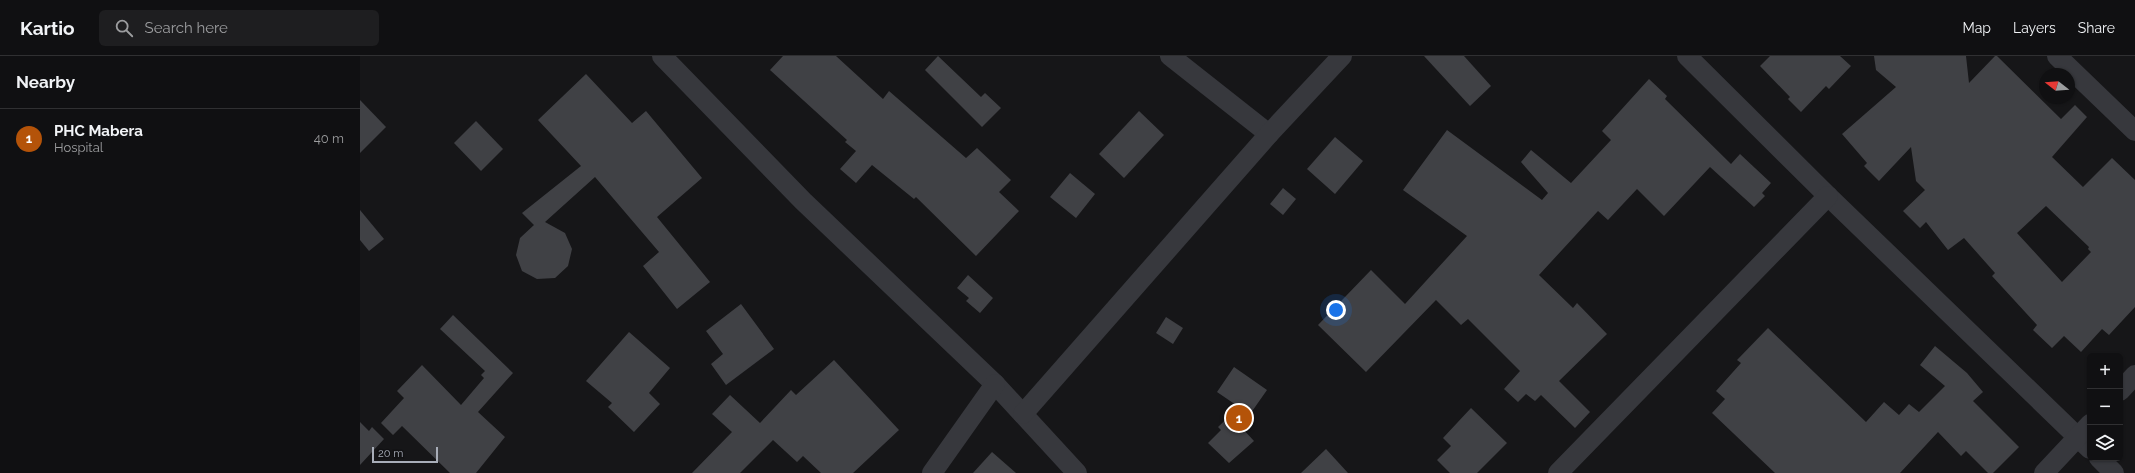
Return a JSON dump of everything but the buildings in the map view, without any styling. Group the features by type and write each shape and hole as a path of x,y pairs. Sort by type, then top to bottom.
{"street":[{"path":"662,56 803,201 995,384 1077,473"},
{"path":"1170,56 1269,134"},
{"path":"1023,414 1269,134 1342,56"},
{"path":"1687,56 1828,196 2086,437 2044,473"},
{"path":"2057,56 2135,131"},
{"path":"1558,473 1828,196"},
{"path":"2122,389 2135,375"},
{"path":"932,473 995,384"},
{"path":"2102,461 2114,473"}],"place":[{"name":"PHC Mabera","path":"1239,418"}]}
